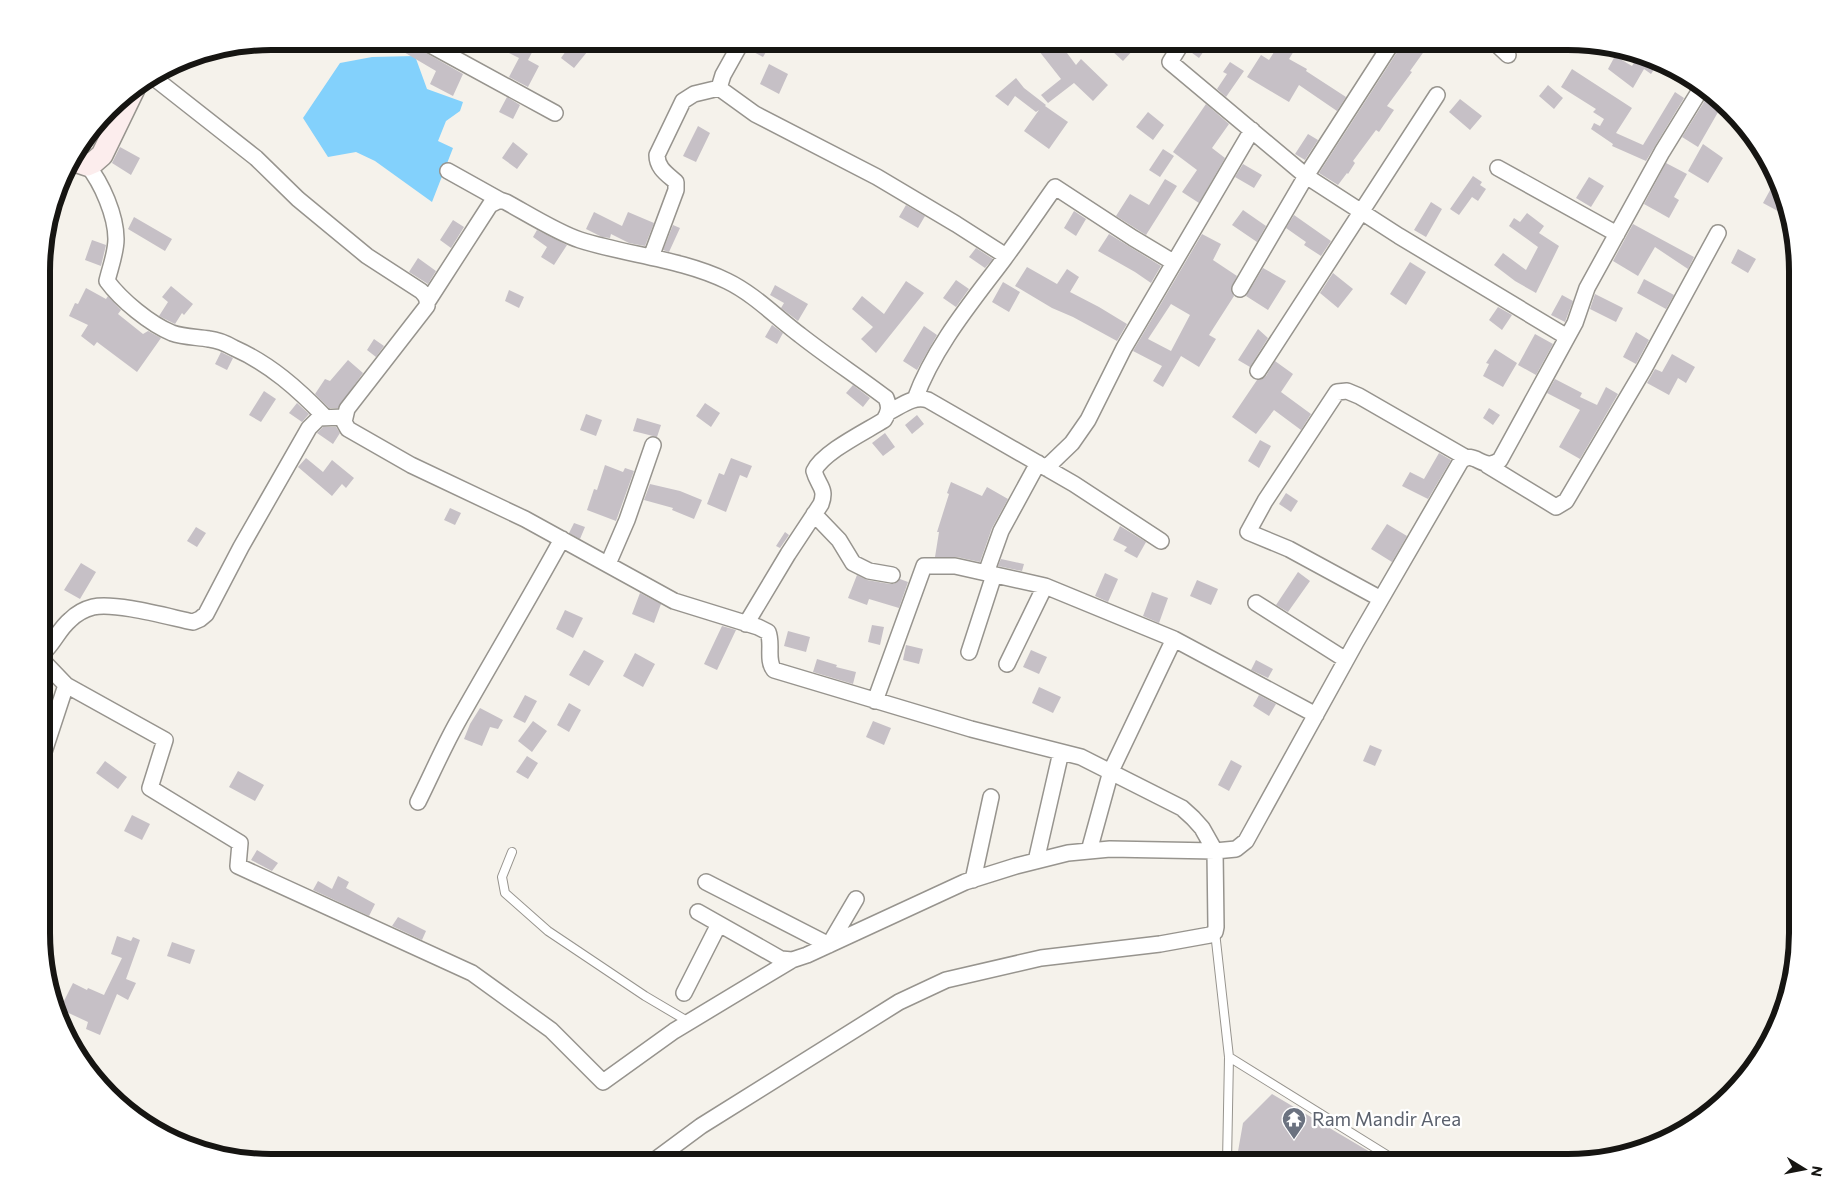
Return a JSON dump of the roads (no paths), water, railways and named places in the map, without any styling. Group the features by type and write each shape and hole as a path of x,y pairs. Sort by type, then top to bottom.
{"street":[{"path":"440,50 555,113"},
{"path":"719,88 723,75 737,50"},
{"path":"1177,50 1170,62 1306,176 1399,236 1568,337"},
{"path":"1240,289 1306,176 1387,50"},
{"path":"1503,50 1508,55"},
{"path":"157,81 256,158 298,199 366,256 420,291 428,300"},
{"path":"651,257 676,190 676,182 660,167 657,162 657,155 683,101 694,94 719,88 755,114 877,177 1006,256"},
{"path":"1487,465 1495,464 1500,460 1568,337 1587,288 1662,152 1699,93"},
{"path":"1258,371 1437,94"},
{"path":"79,162 94,162 102,155 127,103"},
{"path":"969,652 1001,530 1042,465 1072,443 1088,420 1124,348 1252,130"},
{"path":"79,162 96,176 111,213 116,240 107,281 116,294 149,320 172,333 212,339 235,348 273,370 296,388 325,416"},
{"path":"1498,168 1617,234"},
{"path":"448,171 500,200 578,239 711,274 741,288 801,336 886,398 889,404 889,412"},
{"path":"915,399 931,363 961,316 1055,187 1173,262"},
{"path":"500,200 490,205 428,300 427,306 347,409 344,422 348,429 403,460 608,564 674,601 768,632 771,639 770,665 774,670 875,702 1081,757 1111,771 1182,808 1198,823 1214,854 1215,925 1204,937 1041,958 946,980 898,1002 701,1126 663,1154"},
{"path":"1381,599 1289,550 1248,532 1265,501 1337,392 1347,391 1359,396 1465,457 1471,457 1487,465 1556,507 1566,501 1644,369 1718,233"},
{"path":"746,624 824,496 823,488 814,471 817,464 826,456 884,420 889,412 915,399 922,398 928,400 1042,465 1161,541"},
{"path":"50,644 69,620 83,610 94,606 134,610 193,622 200,620 206,614 241,547 309,428 315,421 325,416 344,417"},
{"path":"608,564 634,503 653,445"},
{"path":"50,668 66,685 165,740 150,788 240,843 238,866 472,973 552,1030 603,1082 689,1022 792,960 974,880 1068,853 1127,849 1214,854 1236,849 1246,841 1346,660 1461,460 1465,457"},
{"path":"814,514 839,540 853,563 869,570 892,575"},
{"path":"418,802 457,724 500,647 520,617 562,540"},
{"path":"875,702 924,566 955,566 1045,586 1174,639 1316,715"},
{"path":"1006,664 1045,586"},
{"path":"1256,603 1346,660"},
{"path":"1089,851 1111,771 1174,639"},
{"path":"50,734 66,685"},
{"path":"1036,861 1061,752"},
{"path":"974,880 991,797"},
{"path":"706,882 829,945"},
{"path":"829,945 856,899"},
{"path":"698,912 781,959 792,960"},
{"path":"684,993 719,924"}],"lane":[{"path":"512,852 502,877 505,893 548,932 645,996 689,1022"},
{"path":"1215,925 1229,1057 1228,1154"},
{"path":"1229,1057 1385,1154"}],"water":[{"path":"415,56 427,89 463,102 460,111 446,121 438,141 453,148 432,202 375,161 356,152 328,157 303,118 340,63 372,57"}],"place":[{"name":"Ram Mandir Area","path":"1294,1140"}]}
